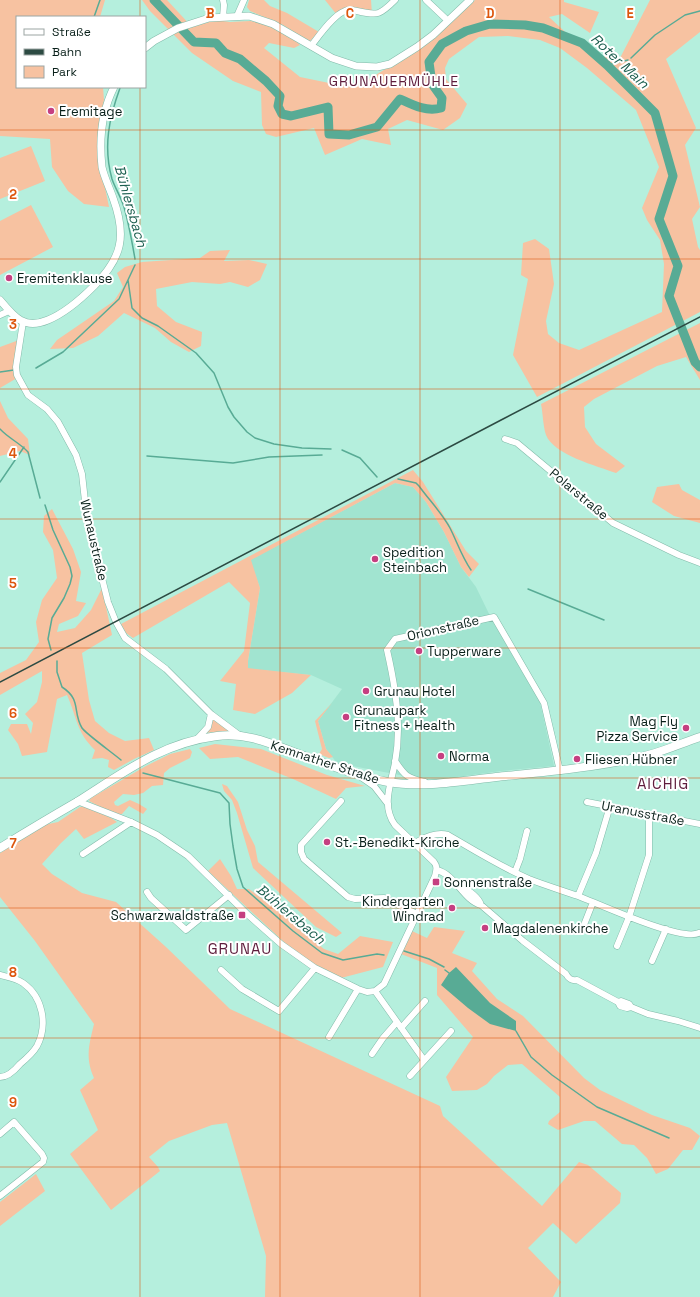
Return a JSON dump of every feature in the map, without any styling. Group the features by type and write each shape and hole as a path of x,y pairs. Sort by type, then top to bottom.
{"main road":[{"name":"Kemnather Straße","path":"0,848 155,753 197,739 239,735 261,740 359,776 390,782 435,784 560,771 638,758 700,738"}],"street":[{"path":"223,0 223,16"},
{"path":"237,16 244,0"},
{"path":"311,46 337,15 352,10 370,14 380,13 395,0"},
{"path":"426,0 445,18"},
{"path":"146,47 166,34 209,18 223,16 249,16 274,24 332,58 356,66 377,67 390,64 417,47 433,35 470,0"},
{"path":"0,300 9,311 23,322 32,324 41,323 71,306 88,292 113,263 118,252 122,232 118,214 102,168 102,142 103,120 114,88"},
{"path":"0,315 9,311"},
{"name":"Wunaustraße","path":"23,322 16,367 17,375 28,395 47,409 58,422 76,455 82,474 87,519 108,602 113,616 123,634 129,640 166,669 211,714 239,735"},
{"name":"Polarstraße","path":"505,439 525,449 613,523 679,555 700,563"},
{"name":"Orionstraße","path":"388,804 390,782 395,761 398,729 396,689 387,650 395,638 494,617 544,703 560,771"},
{"path":"197,739 208,727 211,714"},
{"path":"395,761 409,779 435,784"},
{"path":"77,801 131,822 157,835 188,856 247,914 282,944 315,968 367,992 375,991 384,984 437,870 436,864 395,825 390,818 388,804 374,786 359,776"},
{"path":"341,801 301,844 301,852 304,859 348,897 384,898 417,914"},
{"name":"Uranusstraße","path":"587,802 700,824"},
{"path":"578,896 596,853 610,806"},
{"path":"617,946 629,917 649,855 649,815"},
{"path":"83,854 131,822"},
{"path":"515,872 527,831"},
{"path":"415,843 442,833 528,879 578,896 629,917 666,930 694,935 700,932"},
{"path":"437,870 442,872 462,888 476,904 481,905 523,942 574,981 577,980 618,1002 620,1006 627,1008 631,1007 648,1014 700,1028"},
{"path":"147,892 151,898 186,930 229,895"},
{"path":"582,930 593,902"},
{"path":"652,961 666,930"},
{"path":"221,970 242,989 279,1011 315,968"},
{"path":"0,975 16,979 24,983 32,990 41,1006 43,1021 37,1046 11,1073 0,1077"},
{"path":"329,1037 358,989"},
{"path":"375,991 424,1060"},
{"path":"401,1028 425,1001"},
{"path":"372,1054 382,1038 397,1022"},
{"path":"410,1076 450,1031"},
{"path":"0,1134 14,1122 44,1158 43,1162 0,1196"}],"shaded area":[{"path":"395,483 413,487 426,502 444,532 461,567 476,587 493,622 540,702 554,766 443,779 415,778 337,763 326,749 318,721 342,689 311,675 248,669 260,588 250,560"},
{"path":"456,967 490,1003 516,1021 516,1031 490,1024 441,985 449,973"}],"green space":[{"name":"Eremitage","path":"0,0 105,0 100,16 16,16 16,88 103,88 104,100 101,122 101,168 109,207 84,204 68,191 52,167 50,139 0,136"},
{"path":"142,0 167,0 192,27 216,20 230,22 250,21 274,28 300,45 294,48 269,43 264,48 300,77 329,83 349,84 369,79 425,45 475,0 564,0 564,2 599,12 590,33 562,14 549,17 576,42 601,56 620,58 650,0 700,0 700,32 666,59 696,128 685,145 700,207 692,219 700,250 700,312 537,397 513,355 528,279 521,275 523,243 535,239 549,249 554,284 546,321 548,334 559,343 579,350 662,312 664,264 660,240 647,220 642,208 659,167 636,110 587,68 560,48 540,40 508,36 479,37 449,59 445,68 446,79 467,104 460,118 443,130 407,120 388,129 391,145 362,139 325,155 314,128 276,137 266,134 262,125 261,92 233,81 192,53 150,11"},
{"path":"249,0 264,0 270,6 287,13 319,32 309,42 283,25 250,11 247,7"},
{"path":"325,0 371,0 372,14 352,10 337,15"},
{"path":"31,146 45,181 0,199 0,158"},
{"path":"31,205 53,247 0,275 0,221"},
{"path":"230,250 224,261 249,260 267,264 260,280 248,287 230,282 220,284 192,282 156,289 157,306 176,322 202,332 201,346 189,352 171,342 155,328 124,313 98,336 73,348 50,349 57,340 114,301 123,287 117,273 125,267 142,262 200,258 210,251"},
{"path":"700,323 700,380 686,357 657,366 594,399 584,407 585,427 596,444 625,466 616,473 577,459 567,454 551,442 546,435 541,404"},
{"path":"19,340 17,378 0,388 0,347"},
{"path":"0,401 8,418 28,439 30,455 20,451 0,456"},
{"path":"413,470 423,482 466,551 479,564 469,577 461,567 444,532 426,502 413,487 395,483 251,560 260,588 248,668 311,675 292,693 255,714 233,710 236,684 220,681 244,651 250,603 229,582 133,638 126,633 121,624"},
{"path":"679,484 682,490 700,500 700,523 674,516 652,502 657,487"},
{"path":"52,509 73,549 81,572 76,601 86,603 78,616 59,624 57,632 75,628 91,610 102,588 112,635 82,653 89,700 95,721 109,733 125,741 149,738 154,750 114,770 108,767 109,760 102,758 92,759 95,750 80,730 67,695 57,699 47,752 22,756 18,744 8,730 11,724 27,724 31,734 33,723 25,714 37,702 42,682 42,671 0,695 0,673 26,660 39,642 36,622 42,600 57,578 53,550 43,532 44,516"},
{"path":"332,703 318,721 326,749 333,757 329,758 319,754 322,749 315,721"},
{"path":"211,717 230,731 203,733"},
{"path":"215,744 261,749 327,775 365,786 346,788 336,799 293,779 238,757 210,759 199,748"},
{"path":"190,749 192,752 190,758 170,768 164,773 163,785 152,786 143,793 134,795 123,794 114,802 115,805 118,806 130,800 147,809 143,814 129,806 122,814 114,814 89,801 91,798 146,766 170,754"},
{"path":"222,784 227,786 238,802 247,830 255,846 258,862 342,933 336,937 316,927 253,868 237,813 232,800 224,791"},
{"path":"85,806 117,822 84,839 76,829 42,864 52,874 82,893 116,902 166,947 230,1009 440,1106 443,1116 542,1206 579,1162 588,1165 621,1193 620,1203 576,1244 553,1223 528,1248 561,1282 553,1297 265,1297 266,1256 227,1123 212,1125 169,1141 149,1157 160,1171 111,1210 70,1154 98,1130 80,1090 94,1078 91,1071 89,1058 89,1045 94,1024 35,941 0,897 0,853 44,825 58,822 80,807"},
{"path":"220,859 237,889 249,889 290,919 300,930 324,949 338,954 360,936 393,942 383,967 341,978 315,965 285,943 208,871"},
{"path":"434,927 465,931 452,953 477,963 472,971 497,999 523,1016 584,1078 600,1090 652,1115 690,1128 700,1136 692,1150 683,1150 668,1169 656,1174 647,1158 634,1145 622,1144 595,1121 584,1121 558,1130 548,1124 549,1121 560,1112 560,1097 522,1064 508,1065 494,1076 487,1084 477,1090 452,1091 446,1077 473,1037 437,995 437,968 401,954 412,931 427,938"},
{"path":"36,1174 45,1191 0,1226 0,1202"}],"waterway":[{"name":"Bühlersbach","path":"94,16 100,0"},
{"name":"Roter Main","path":"154,0 194,42 216,43 225,53 240,59 266,81 280,96 278,106 282,114 291,116 328,107 329,134 349,135 377,127 400,99 415,106 430,109 441,108 442,98 432,84 429,62 442,44 466,31 490,24 525,25 543,28 582,43 607,65 655,113 673,176 659,219 678,266 669,296 695,362 700,367"},
{"path":"631,58 655,35 685,15 700,11"},
{"path":"607,65 628,60"},
{"name":"Bühlersbach","path":"120,88 108,133 108,156 112,179 126,213 135,259"},
{"name":"Bühlersbach","path":"36,368 63,352 119,299 135,265"},
{"path":"128,280 132,308 142,318 158,326 196,353 214,373 228,407 234,417 247,432 255,438 274,444 302,448 331,449"},
{"name":"Bühlersbach","path":"0,372 14,370"},
{"name":"Bühlersbach","path":"0,429 28,452 40,498"},
{"path":"0,482 24,447"},
{"path":"342,450 360,458 377,477"},
{"path":"147,456 233,463 269,457 322,455"},
{"path":"398,479 416,483 419,486 447,522 471,570"},
{"name":"Bühlersbach","path":"45,505 53,530 70,567 72,576 64,598 52,618 48,639 51,650"},
{"path":"528,589 604,620"},
{"name":"Bühlersbach","path":"57,661 57,672 62,687 72,696 82,728 121,760"},
{"name":"Bühlersbach","path":"143,773 220,793 229,803 233,846 237,869 243,887 293,931 322,953 343,960 377,954 384,955"},
{"name":"Bühlersbach","path":"404,951 429,959 444,967"},
{"name":"Bühlersbach","path":"445,970 449,973"},
{"name":"Bühlersbach","path":"516,1031 531,1057 552,1075 597,1107 669,1138"}],"railway":[{"path":"0,682 700,317"}],"place":[{"name":"Eremitage","path":"51,111"},
{"name":"Eremitenklause","path":"9,278"},
{"name":"Spedition Steinbach","path":"375,559"},
{"name":"Tupperware","path":"419,651"},
{"name":"Grunau Hotel","path":"366,691"},
{"name":"Grunaupark Fitness + Health","path":"346,717"},
{"name":"Mag Fly Pizza Service","path":"686,728"},
{"name":"Norma","path":"441,756"},
{"name":"Fliesen Hübner","path":"577,759"},
{"name":"St.-Benedikt-Kirche","path":"327,842"},
{"name":"Sonnenstraße","path":"436,882"},
{"name":"Kindergarten Windrad","path":"452,908"},
{"name":"Schwarzwaldstraße","path":"242,915"},
{"name":"Magdalenenkirche","path":"485,928"}],"district":[{"name":"GRUNAUERMÜHLE","path":"394,81"},
{"name":"AICHIG","path":"663,783"},
{"name":"GRUNAU","path":"240,948"}]}
